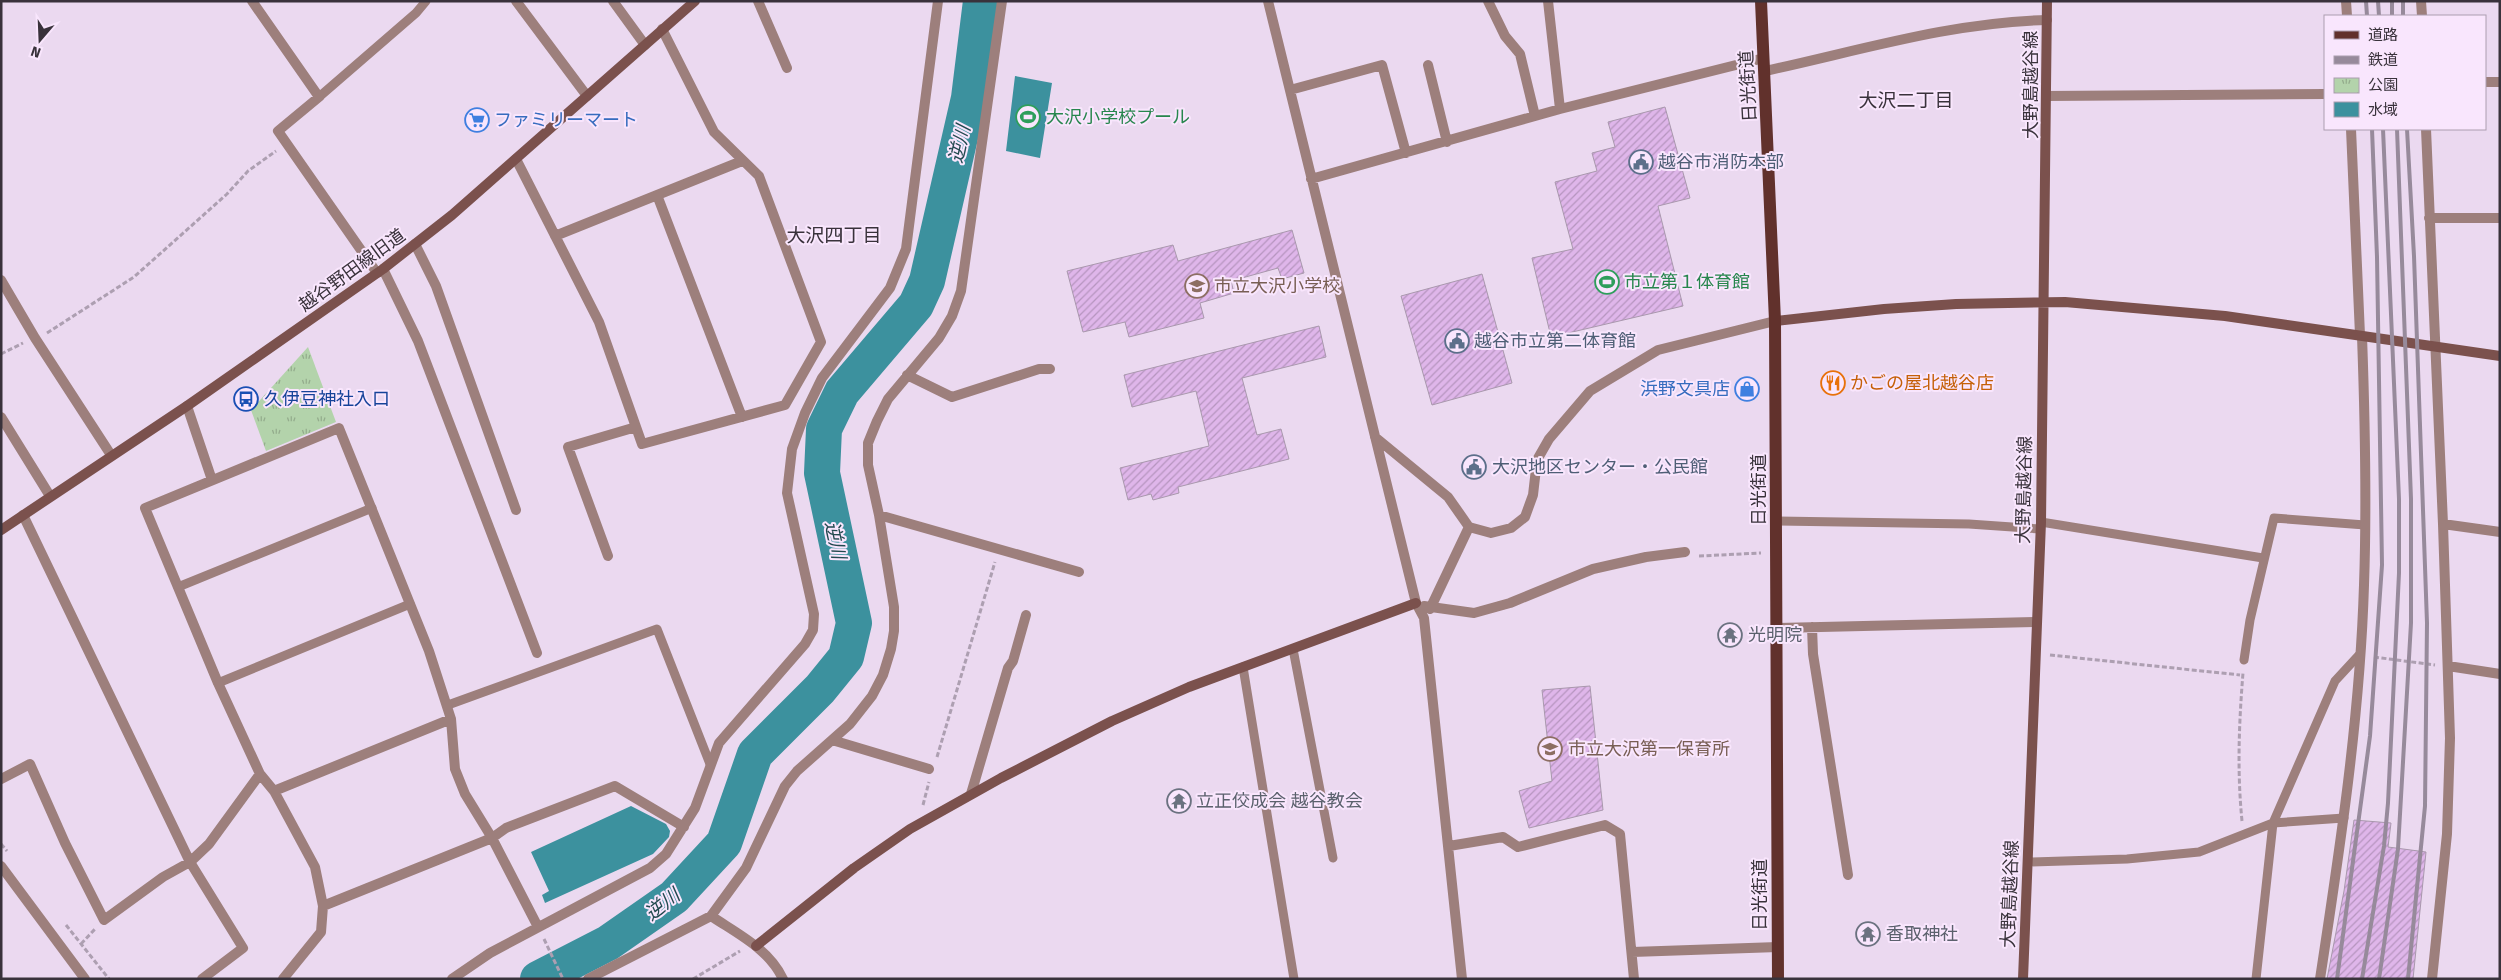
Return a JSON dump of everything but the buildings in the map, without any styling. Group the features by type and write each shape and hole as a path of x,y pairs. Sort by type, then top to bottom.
{"main road":[{"name":"日光街道","path":"1761,1 1775,321 1778,979"}],"street":[{"path":"252,1 319,96 278,131 380,271 418,341 537,653"},
{"path":"516,1 587,96"},
{"path":"613,1 645,45"},
{"name":"越谷野田線旧道","path":"1,530 187,406 380,271 452,215 694,1"},
{"path":"758,1 788,68"},
{"path":"452,979 490,953 650,868 666,854 695,808 719,743 805,644 813,630 814,614 787,493 792,449 804,413 822,378 890,288 906,249 938,1"},
{"path":"588,979 712,916 746,868 785,786 797,771 850,724 872,696 883,675 894,632 894,607 879,515 868,465 868,443 888,399 939,338 952,316 961,291 1002,1"},
{"path":"1268,1 1416,603 1424,618 1462,979"},
{"path":"1488,1 1505,36 1520,54 1535,116"},
{"path":"1548,1 1560,109"},
{"name":"大野島越谷線","path":"2023,979 2040,526 2045,301 2047,1"},
{"path":"2346,1 2347,15"},
{"path":"2421,1 2422,15"},
{"path":"1311,179 1560,109 1764,65 1926,34 1990,23 2047,20"},
{"path":"516,159 599,322 642,444 785,405 821,342 758,176 714,132 662,30"},
{"path":"1290,90 1382,65 1406,153"},
{"path":"1428,65 1447,142"},
{"path":"2486,82 2500,82"},
{"path":"2047,96 2324,94"},
{"path":"2320,979 2344,818 2353,741 2364,587 2366,525 2361,336 2351,130"},
{"path":"2426,130 2450,738 2447,834 2432,979"},
{"path":"555,236 742,161"},
{"path":"657,195 742,417"},
{"path":"2429,218 2500,218"},
{"path":"415,244 436,286 516,510"},
{"path":"1,280 35,338 112,455"},
{"path":"1375,437 1448,496 1469,527 1491,533 1511,528 1525,517 1533,495 1537,460 1548,439 1590,391 1658,350 1775,321 1884,309 2045,301 2225,316 2500,356"},
{"path":"907,375 952,397 1040,369 1050,368"},
{"path":"187,406 212,480"},
{"path":"1,417 50,496"},
{"path":"608,556 568,447 636,427"},
{"path":"283,979 321,932 323,906 315,867 274,791 260,774 218,683 145,508 339,428 429,651 448,706 451,719 455,769 465,794 492,838 538,927"},
{"path":"23,515 190,862 243,948 202,979"},
{"path":"879,515 1079,572"},
{"path":"2443,524 2500,532"},
{"path":"1430,608 1469,527"},
{"path":"756,946 854,868 917,825 971,794 1112,721 1189,687 1416,603 1430,608 1474,613 1510,603 1593,569 1646,557 1685,552"},
{"path":"971,794 1008,668 1013,661 1026,615"},
{"path":"1777,628 2036,622"},
{"path":"1812,627 1813,654 1848,875"},
{"path":"2448,666 2500,674"},
{"path":"274,791 451,719"},
{"path":"832,740 930,773"},
{"path":"1,779 30,764 65,843 104,920 163,877 190,862 209,844 260,774"},
{"path":"323,906 492,838 506,828 615,786 684,827"},
{"path":"1449,846 1503,837 1518,847 1605,825 1620,834 1634,979"},
{"path":"1,866 75,974 85,979"},
{"path":"712,916 756,946 776,964 783,979"},
{"path":"1632,952 1778,946"}],"lane":[{"path":"319,96 416,13 426,1"},
{"path":"178,587 372,508"},
{"path":"2244,660 2263,558 2274,518 2366,525"},
{"path":"1776,521 2040,526 2263,558"},
{"path":"218,683 410,604"},
{"path":"448,706 657,629 710,764"},
{"path":"1293,649 1333,858"},
{"path":"2256,979 2273,823 2334,681 2359,655"},
{"path":"1243,667 1294,979"},
{"path":"2028,862 2127,858 2199,852 2244,836 2273,823 2344,818"}],"path":[{"path":"1,354 53,330 134,277 227,194 248,171 287,142"},
{"path":"937,758 999,550"},
{"path":"1685,552 1688,556 1776,552"},
{"path":"2035,654 2243,675"},
{"path":"2359,655 2448,666"},
{"path":"2244,660 2239,716 2238,776 2244,836"},
{"path":"917,825 930,773"},
{"path":"544,940 564,979"},
{"path":"693,979 741,951 756,946"}],"green space":[{"path":"308,347 336,422 266,451 251,410"}],"water":[{"name":"大沢小学校プール","path":"1015,76 1052,83 1040,158 1006,151"},
{"path":"631,806 666,824 670,831 669,837 653,854 545,903 542,895 549,891 531,852"}],"waterway":[{"name":"逆川","path":"538,979 608,943 674,897 724,843 755,754 820,689 846,657 854,623 822,473 824,429 842,392 916,305 927,281 969,98 981,1"}],"railway":[{"path":"2366,1 2367,15"},
{"path":"2378,1 2379,15"},
{"path":"2392,1 2392,15"},
{"path":"2403,1 2403,15"},
{"path":"2337,979 2370,736 2382,565 2377,257 2372,130"},
{"path":"2362,979 2384,846 2388,803 2399,573 2399,499 2383,130"},
{"path":"2379,979 2398,849 2411,623 2411,499 2397,130"},
{"path":"2407,130 2414,256 2427,623 2425,806 2408,979"}],"place":[{"name":"大沢小学校プール","path":"1028,117"},
{"name":"ファミリーマート","path":"477,120"},
{"name":"越谷市消防本部","path":"1641,162"},
{"name":"市立第１体育館","path":"1607,282"},
{"name":"市立大沢小学校","path":"1197,286"},
{"name":"越谷市立第二体育館","path":"1457,341"},
{"name":"かごの屋北越谷店","path":"1833,383"},
{"name":"浜野文具店","path":"1747,389"},
{"name":"久伊豆神社入口","path":"246,399"},
{"name":"大沢地区センター・公民館","path":"1474,467"},
{"name":"光明院","path":"1730,635"},
{"name":"市立大沢第一保育所","path":"1550,749"},
{"name":"立正佼成会 越谷教会","path":"1179,801"},
{"name":"香取神社","path":"1868,934"}],"district":[{"name":"大沢二丁目","path":"1906,100"},
{"name":"大沢四丁目","path":"834,235"}]}
